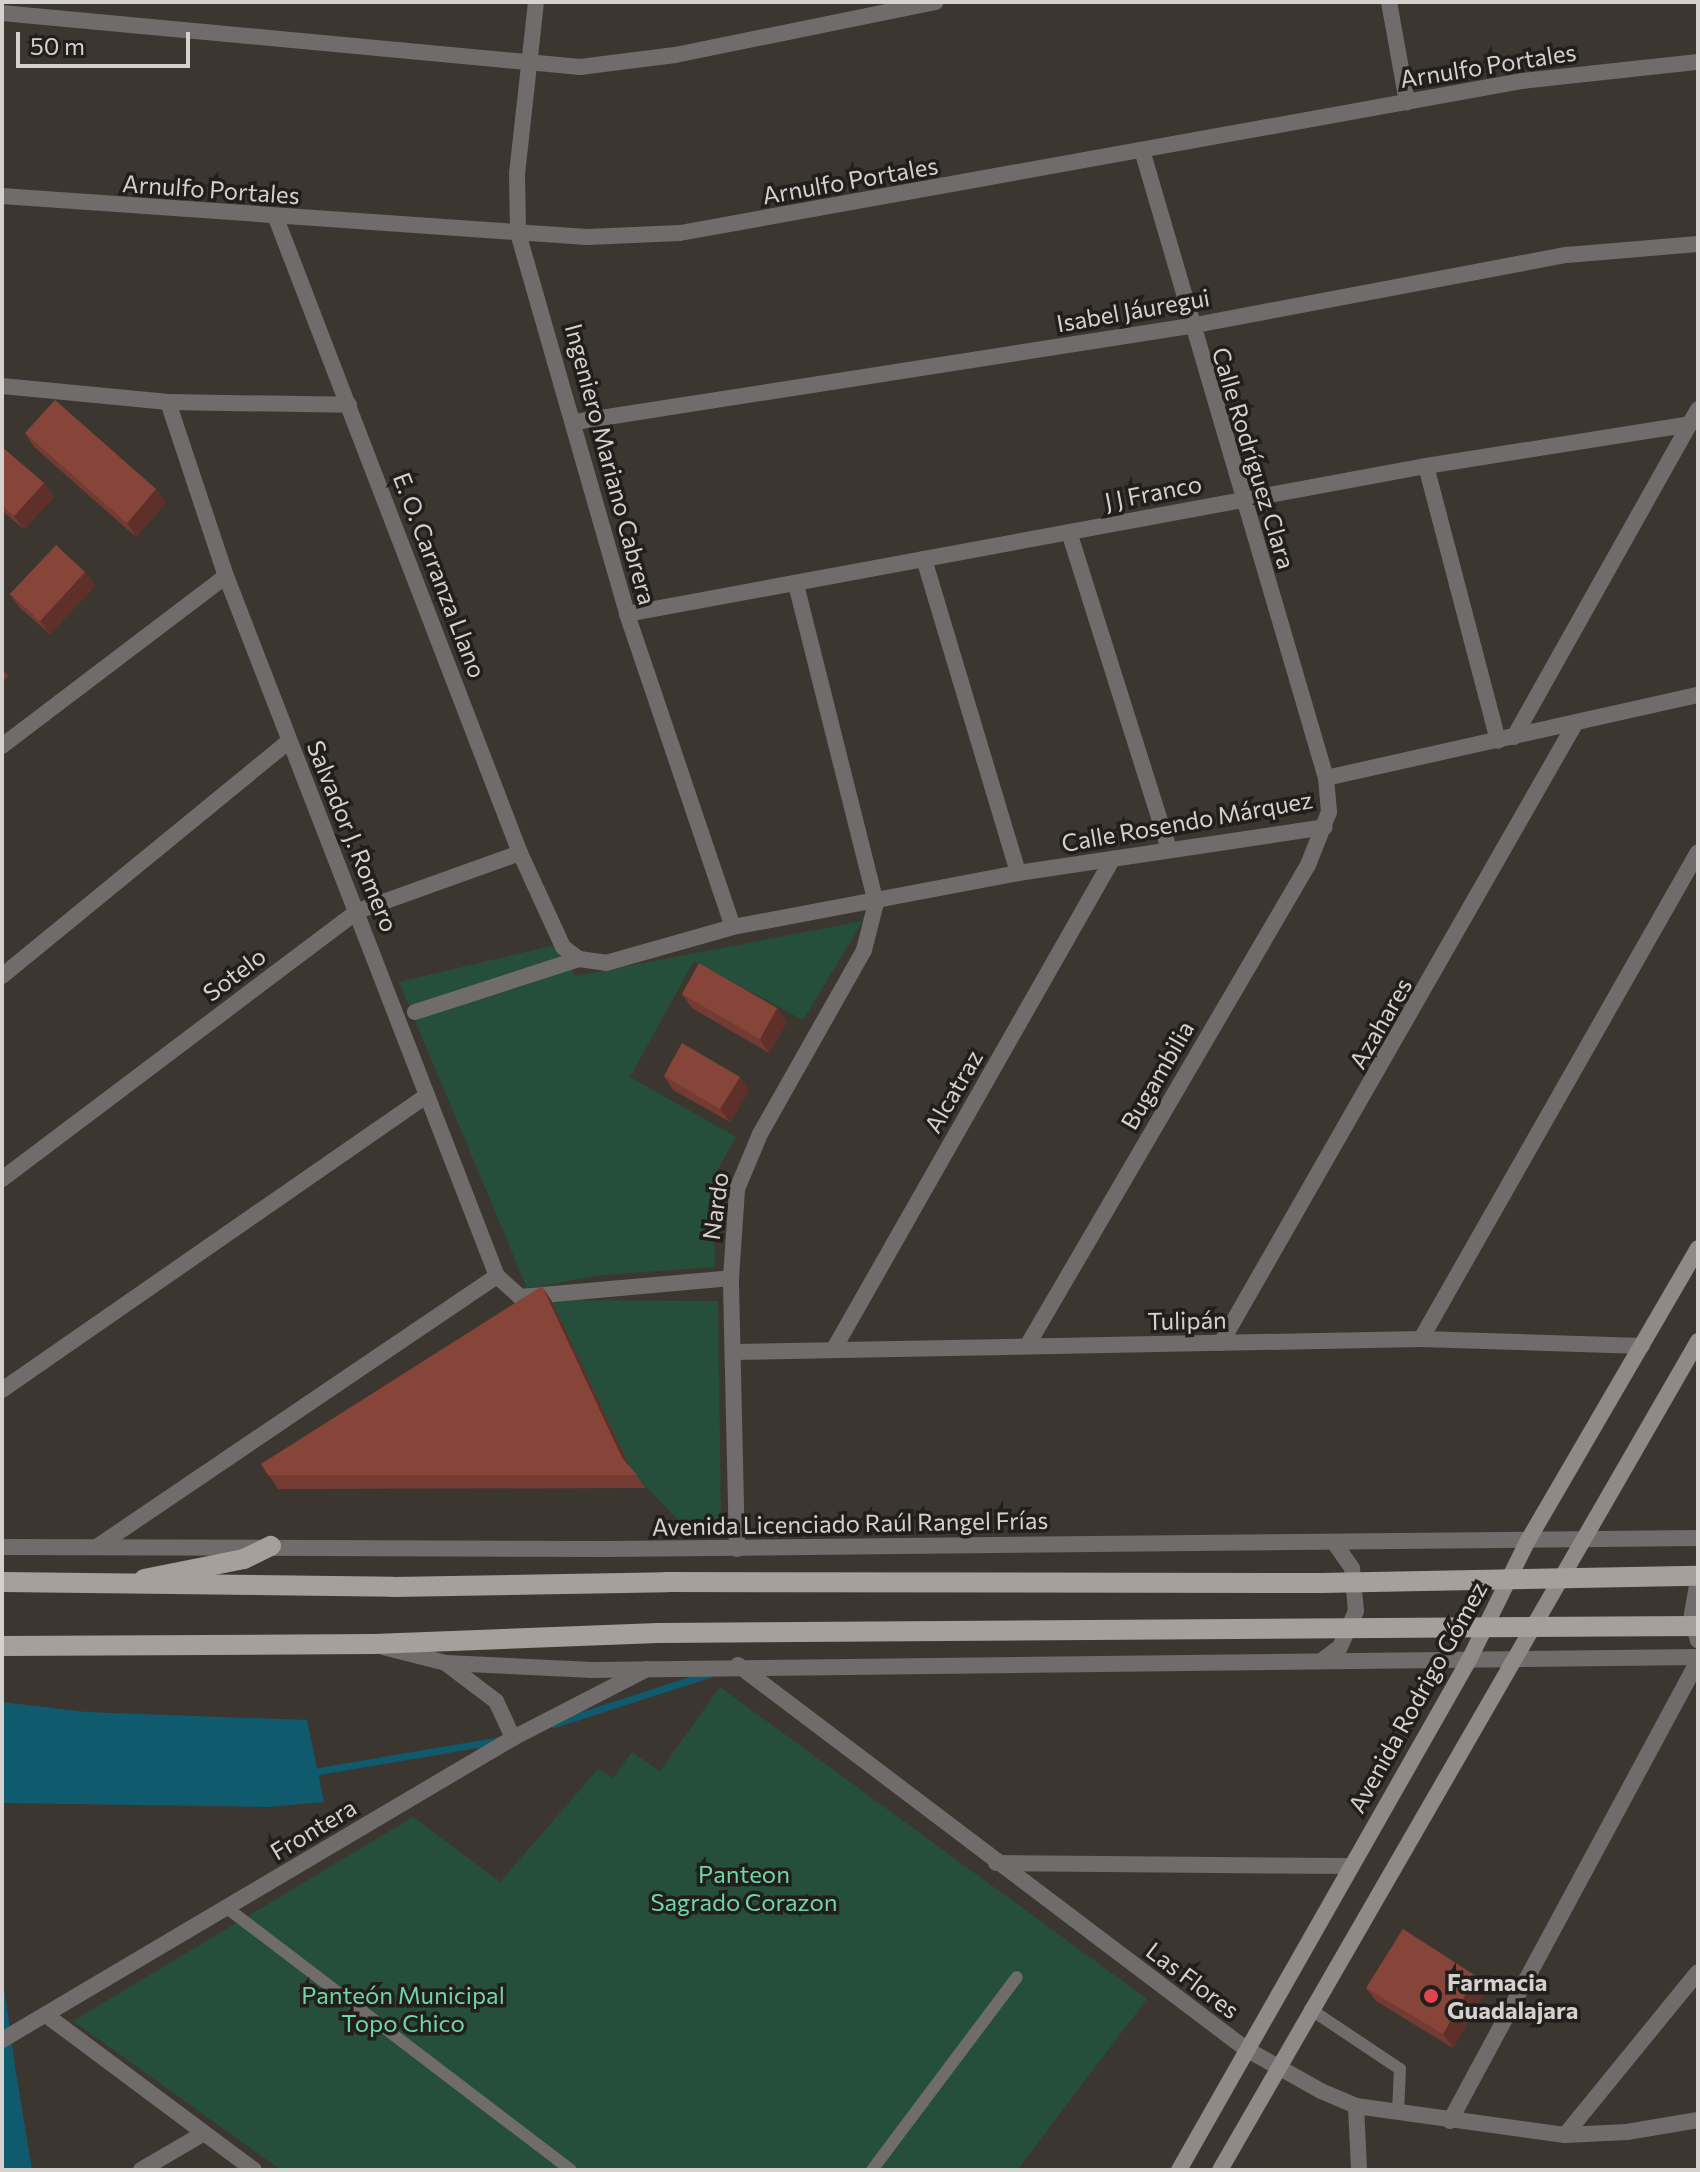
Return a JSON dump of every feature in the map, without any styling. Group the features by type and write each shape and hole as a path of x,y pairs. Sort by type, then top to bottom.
{"main road":[{"name":"Avenida Rodrigo Gómez","path":"1179,2170 1469,1660 1527,1542 1698,1248"},
{"path":"1220,2170 1310,2009 1698,1341"},
{"path":"134,1584 176,1569 244,1559 271,1546"},
{"path":"2,1582 1321,1583 1698,1578"},
{"path":"2,1646 374,1644 658,1633 1698,1626"}],"street":[{"name":"Ingeniero Mariano Cabrera","path":"536,2 517,173 518,233 575,422 627,614 733,927"},
{"path":"2,13 580,67 622,63 936,2"},
{"path":"1389,2 1407,102"},
{"name":"Arnulfo Portales","path":"2,196 276,218 587,237 680,233 1522,81 1698,62"},
{"name":"Calle Rodríguez Clara","path":"1142,150 1190,326 1326,778"},
{"name":"E. O. Carranza Llano","path":"276,218 520,853 563,947 579,959"},
{"name":"Isabel Jáuregui","path":"575,422 1190,326 1567,255 1698,244"},
{"path":"2,386 168,402 349,405"},
{"name":"Salvador J. Romero","path":"168,402 226,576 500,1280"},
{"path":"1506,739 1694,416"},
{"name":"J J Franco","path":"627,614 1694,416"},
{"path":"1426,466 1506,739"},
{"path":"1069,532 1169,849"},
{"path":"924,559 1018,873"},
{"path":"2,746 226,576"},
{"path":"796,584 876,903"},
{"name":"Calle Rosendo Márquez","path":"415,1012 579,959 606,963 733,927 876,903 1018,873 1325,827 1330,801 1326,778 1698,695"},
{"name":"Azahares","path":"1221,1343 1575,724"},
{"path":"2,976 289,741"},
{"name":"Bugambilia","path":"1027,1346 1325,827"},
{"path":"1421,1339 1698,852"},
{"name":"Sotelo","path":"2,1179 358,911 520,853"},
{"name":"Alcatraz","path":"835,1347 1113,858"},
{"name":"Nardo","path":"737,1549 731,1278 737,1189 746,1161 864,950 876,903"},
{"path":"2,1390 426,1096"},
{"path":"98,1546 500,1280 520,1297 731,1278"},
{"name":"Tulipán","path":"733,1352 835,1347 1421,1339 1642,1346"},
{"name":"Avenida Licenciado Raúl Rangel Frías","path":"2,1547 737,1549 1580,1542 1698,1538"},
{"path":"1324,1659 1340,1647 1356,1611 1352,1568 1334,1542"},
{"path":"1698,1578 1692,1601 1698,1640"},
{"path":"374,1644 446,1663 593,1670 652,1666 1324,1659 1698,1659 1450,2121"},
{"path":"446,1663 496,1701 513,1738"},
{"name":"Las Flores","path":"738,1665 1246,2049 1276,2068 1356,2106 1565,2135 1641,2131 1698,2120"},
{"name":"Frontera","path":"3,2039 513,1738 652,1666"},
{"path":"996,1863 1350,1866"},
{"path":"1565,2135 1698,1972"},
{"path":"46,2015 254,2170"},
{"path":"1356,2106 1359,2170"},
{"path":"141,2170 204,2133"}],"lane":[{"path":"227,1908 571,2170"},
{"path":"872,2170 1017,1977"},
{"path":"1310,2009 1400,2069 1398,2112"}],"green space":[{"path":"863,921 803,1020 694,961 630,1077 736,1137 713,1178 715,1267 602,1275 527,1288 399,982 555,945 576,976"},
{"path":"551,1300 718,1301 721,1527 685,1527 632,1472"},
{"name":"Panteón Municipal Topo Chico","path":"720,1687 1147,1999 1017,2170 281,2170 73,2021 413,1817 500,1882 598,1769 613,1778 632,1752 660,1771"}],"water":[{"path":"2,1702 86,1712 307,1720 324,1802 269,1807 2,1803"},
{"path":"2,1973 16,2073 32,2170 2,2170"}],"building":[{"path":"55,400 156,489 127,523 25,433"},
{"path":"2,447 44,483 14,516 2,505"},
{"path":"56,545 85,572 40,621 10,594"},
{"path":"699,963 777,1008 760,1039 682,994"},
{"path":"682,1043 740,1077 720,1109 664,1076"},
{"path":"542,1286 622,1458 637,1475 268,1475 261,1464"},
{"name":"Farmacia Guadalajara","path":"1403,1929 1476,1976 1443,2034 1366,1988"}],"waterway":[{"path":"554,1724 709,1674"},
{"path":"313,1772 500,1740"}],"place":[{"name":"Farmacia Guadalajara","path":"1431,1996"}],"park label":[{"name":"Panteon Sagrado Corazon","path":"744,1888"}]}
